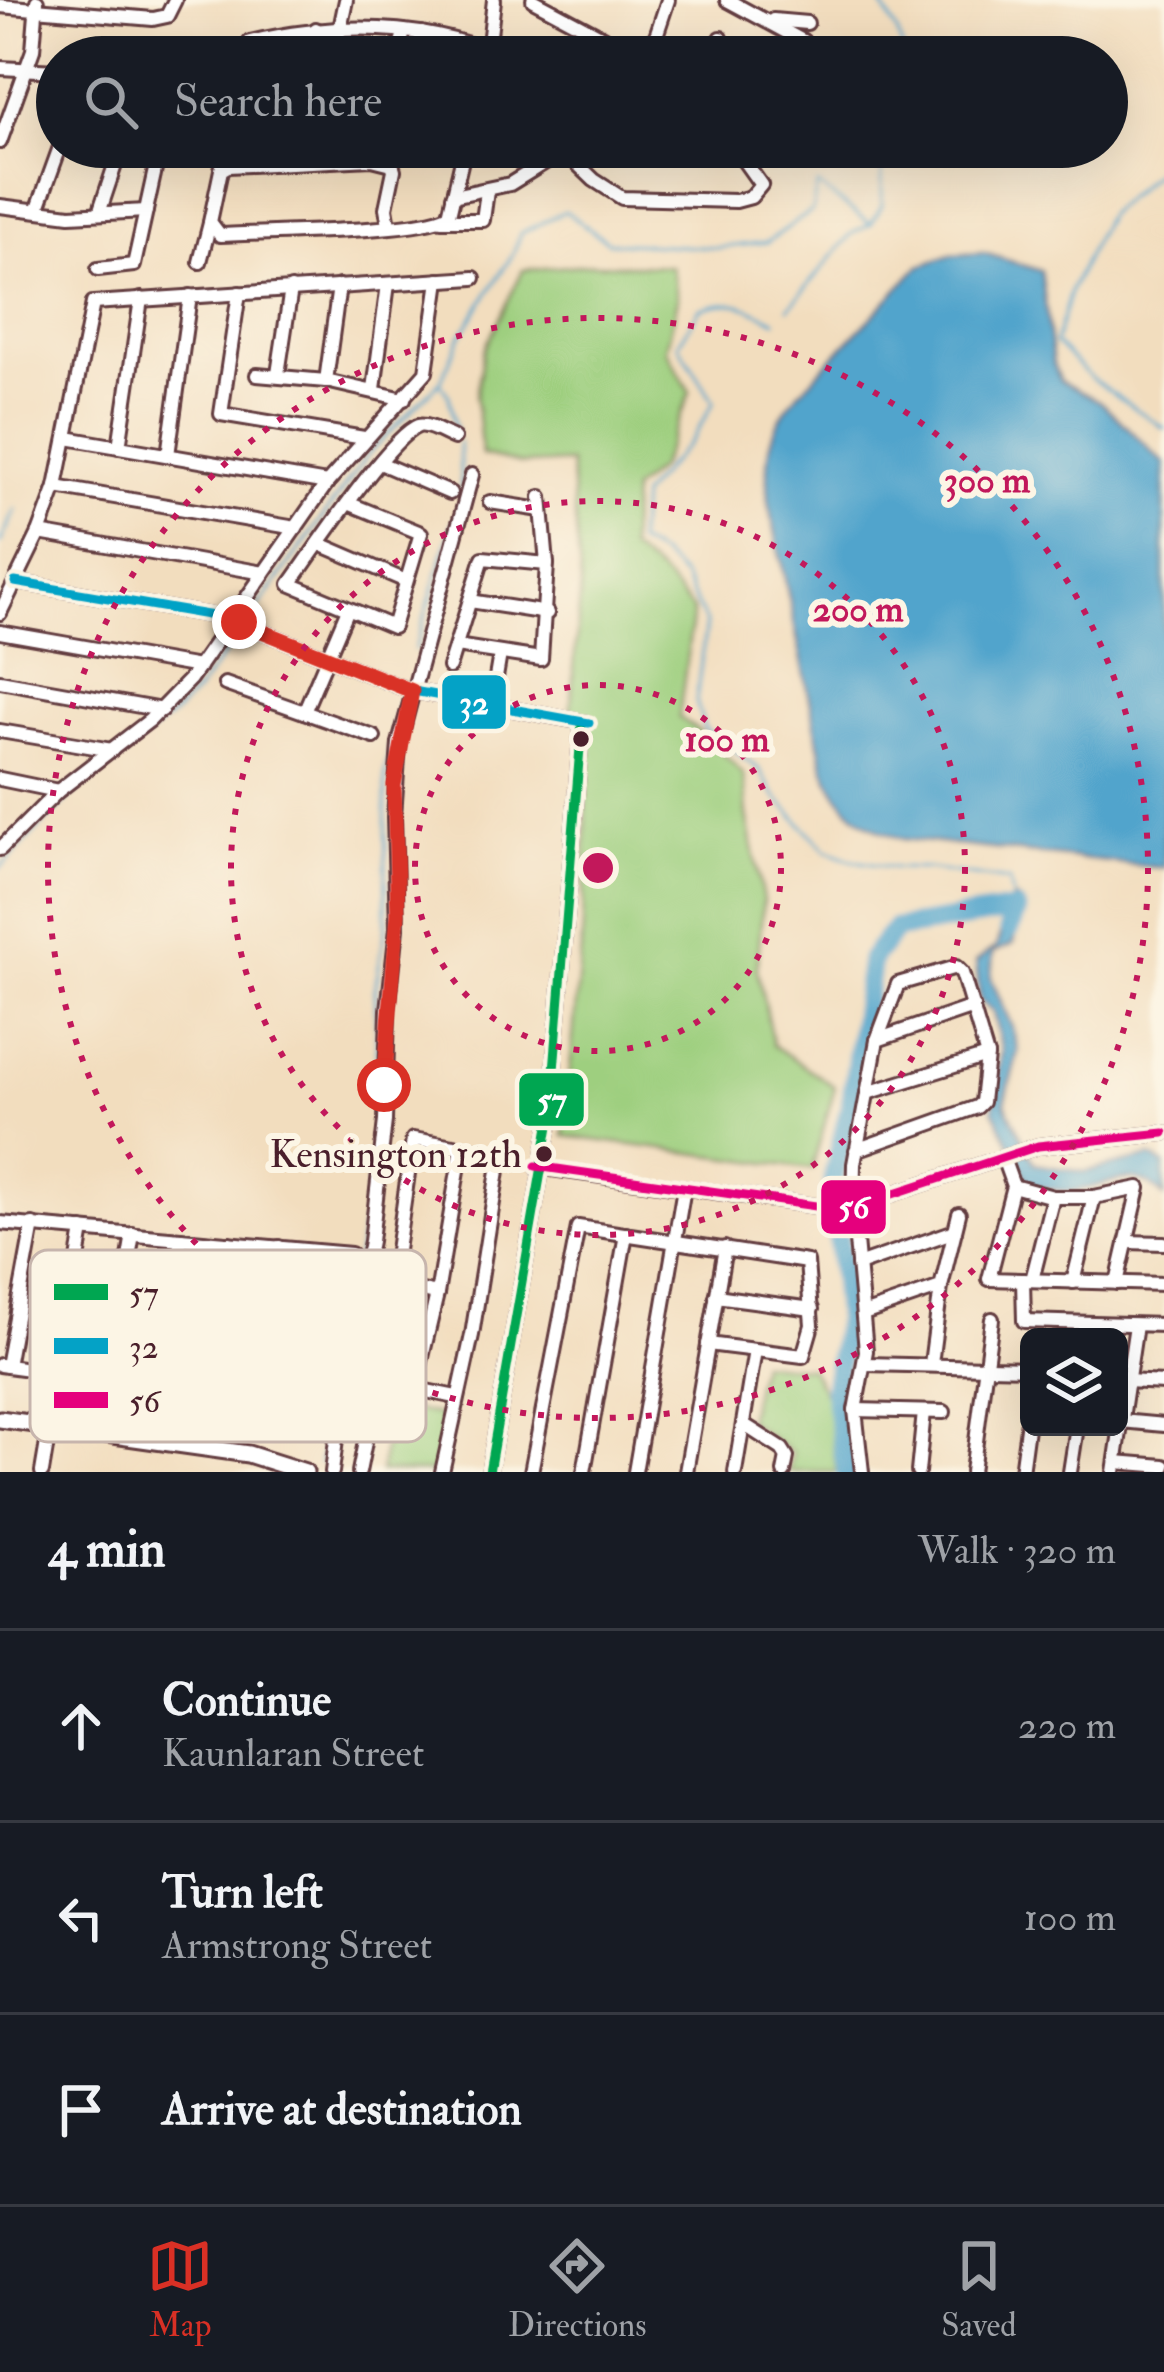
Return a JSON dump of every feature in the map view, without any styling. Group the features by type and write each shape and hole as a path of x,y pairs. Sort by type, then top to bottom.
{"street":[{"path":"0,6 36,4 152,19 167,16 175,0"},
{"path":"338,36 346,0"},
{"path":"490,36 494,0"},
{"path":"533,0 603,36"},
{"path":"653,36 668,0"},
{"path":"727,0 795,36"},
{"path":"0,142 33,50 36,4"},
{"path":"766,19 807,23"},
{"path":"280,36 340,27 431,36"},
{"path":"314,36 316,29"},
{"path":"403,36 404,31"},
{"path":"0,68 36,70"},
{"path":"38,208 52,168"},
{"path":"99,213 114,168"},
{"path":"98,269 134,265 155,168"},
{"path":"200,262 224,168"},
{"path":"439,220 449,215 460,168"},
{"path":"453,196 511,184 536,168"},
{"path":"583,168 622,198 736,201 752,197 761,185 749,168"},
{"path":"389,225 386,208 394,170"},
{"path":"210,222 220,235 483,220 487,191"},
{"path":"0,206 70,215 146,211"},
{"path":"0,614 56,488 93,304 473,278"},
{"path":"0,849 58,790 162,710 199,668 327,483 421,379 429,362 440,280"},
{"path":"374,389 388,284"},
{"path":"326,381 339,286"},
{"path":"278,374 291,290"},
{"path":"239,292 221,413 364,438"},
{"path":"168,455 190,296"},
{"path":"119,447 141,299"},
{"path":"257,375 326,381 404,399"},
{"path":"348,503 421,533 393,626 290,584 348,503 380,463 420,425 454,438"},
{"path":"68,438 327,483"},
{"path":"380,463 450,493"},
{"path":"368,1250 385,1121 398,914 394,785 412,691 472,475"},
{"path":"56,488 296,528"},
{"path":"456,646 541,659 547,564 541,503 490,502"},
{"path":"39,533 264,572"},
{"path":"320,544 406,581"},
{"path":"449,667 482,558 547,564"},
{"path":"15,582 235,620 412,691 585,723 539,1167 489,1472"},
{"path":"470,601 547,613"},
{"path":"304,712 348,609"},
{"path":"0,632 199,668"},
{"path":"491,707 500,654"},
{"path":"0,681 162,710"},
{"path":"225,684 374,737"},
{"path":"0,731 112,750"},
{"path":"0,779 58,790"},
{"path":"0,830 16,832"},
{"path":"856,1150 982,1102 987,1056 962,974 956,968 904,982 894,992 878,1040 856,1150 851,1207 866,1364 855,1410 862,1472"},
{"path":"878,1040 973,1007"},
{"path":"867,1093 987,1056"},
{"path":"539,1167 851,1207 1038,1146 1164,1132"},
{"path":"397,1250 413,1139 496,1153 500,1158 472,1335 442,1472"},
{"path":"426,1340 462,1147"},
{"path":"1007,1157 1013,1186 989,1279 1164,1284"},
{"path":"1013,1186 1053,1197 1094,1197 1139,1188 1117,1283"},
{"path":"635,1472 685,1188"},
{"path":"1053,1197 1028,1280 1024,1321 1164,1325"},
{"path":"1073,1282 1094,1197"},
{"path":"932,1364 941,1287 959,1214"},
{"path":"0,1222 307,1250"},
{"path":"4,1366 33,1226"},
{"path":"531,1472 578,1227 807,1262 812,1325 802,1356 708,1344"},
{"path":"79,1250 83,1230"},
{"path":"858,1265 955,1231"},
{"path":"130,1250 133,1234"},
{"path":"584,1472 626,1234"},
{"path":"179,1250 181,1238"},
{"path":"1126,1242 1164,1243"},
{"path":"228,1250 229,1243"},
{"path":"686,1472 725,1249"},
{"path":"863,1314 941,1287"},
{"path":"426,1292 437,1294"},
{"path":"716,1296 812,1309"},
{"path":"972,1472 992,1319"},
{"path":"1128,1375 1136,1325"},
{"path":"735,1472 755,1350"},
{"path":"866,1364 1020,1368"},
{"path":"1128,1381 1164,1383"},
{"path":"426,1389 456,1396"},
{"path":"855,1410 944,1412"},
{"path":"918,1472 924,1412"},
{"path":"0,1419 30,1423"},
{"path":"1128,1422 1164,1425"},
{"path":"743,1424 782,1449 787,1457 784,1472"},
{"path":"1021,1472 1026,1436"},
{"path":"1070,1472 1076,1436"},
{"path":"1119,1436 1115,1467 1164,1466"},
{"path":"42,1472 47,1442"},
{"path":"163,1442 248,1454 305,1472"},
{"path":"332,1472 336,1442"},
{"path":"359,1472 365,1442"}],"green space":[{"path":"592,264 671,266 678,299 666,349 690,392 659,468 632,490 629,549 663,576 693,610 679,717 707,737 744,775 763,900 757,969 773,1045 835,1087 812,1169 564,1136 583,926 589,718 570,715 581,584 570,463 521,464 482,455 476,397 484,350 523,270"},
{"path":"760,1362 810,1368 827,1397 837,1472 789,1472 792,1453 747,1420"},
{"path":"426,1412 446,1417 436,1472 380,1472 385,1442 426,1442"}],"water":[{"path":"984,253 1041,271 1053,364 1060,381 1101,402 1164,463 1164,868 903,839 854,814 824,767 769,502 768,458 774,432 797,395 920,266 951,255"},
{"path":"1013,898 1021,903 1013,944 993,953 991,978 1018,1051 1005,1103 1035,1164 1084,1172 1151,1157 1164,1165 1164,1197 1153,1187 1130,1179 1070,1191 1030,1185 993,1109 1002,1051 993,1012 980,1000 976,962 996,947"}],"waterway":[{"path":"879,0 899,36"},
{"path":"1164,165 1107,214 1071,289 1055,343 1092,379 1164,428"},
{"path":"789,308 851,234 871,224 882,205 882,168"},
{"path":"456,433 449,396 440,383 460,337 513,254 521,233 565,211 608,242 718,248 767,242 812,211 817,185 871,224"},
{"path":"776,321 739,305 700,309 678,344 714,402 693,438 641,496 637,543 661,556 683,577 706,623 696,701 704,728 759,769 775,796 826,850 850,860 895,868 1009,881 1012,897"},
{"path":"247,623 369,453 439,383"},
{"path":"459,442 461,493"},
{"path":"0,543 16,509"},
{"path":"415,650 454,519"},
{"path":"0,868 73,793 173,715 241,631"},
{"path":"359,1250 379,1113 375,989 386,927 385,773 400,700"},
{"path":"847,1472 834,1388 846,1320 833,1180 852,1099 871,959 895,929 1016,910 1009,929"},
{"path":"320,1463 324,1442"}],"transit line":[{"name":"32","path":"15,582 231,619 408,690 589,723"},
{"name":"57","path":"489,1472 550,1120 582,723"},
{"name":"56","path":"536,1166 823,1207 853,1207 1038,1146 1164,1133"}],"place":[{"name":"Kensington 12th","path":"544,1154"}],"route":[{"path":"239,622 412,691 394,785 398,914 384,1085"}]}
